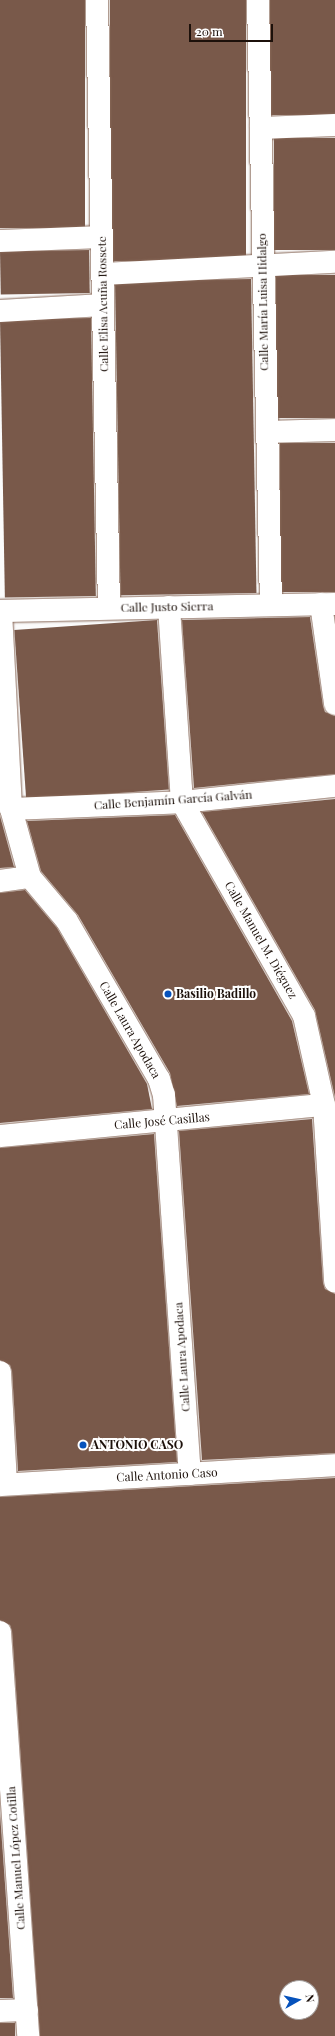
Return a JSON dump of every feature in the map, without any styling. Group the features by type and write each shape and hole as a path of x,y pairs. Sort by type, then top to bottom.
{"street":[{"name":"Calle Elisa Acuña Rossete","path":"97,0 109,608"},
{"name":"Calle María Luisa Hidalgo","path":"258,0 262,265 271,605"},
{"path":"261,128 335,125"},
{"path":"0,241 102,237"},
{"path":"103,274 335,262"},
{"path":"0,311 103,305"},
{"path":"267,432 335,430"},
{"path":"328,604 335,704"},
{"name":"Calle Justo Sierra","path":"0,611 328,604"},
{"name":"Calle Manuel M. Diéguez","path":"169,607 182,802 304,1016 324,1105 335,1282"},
{"name":"Calle Laura Apodaca","path":"0,611 12,809 30,877 67,921 159,1079 164,1095 190,1474"},
{"name":"Calle Benjamín García Galván","path":"12,809 182,802 335,786"},
{"path":"0,880 30,877"},
{"name":"Calle José Casillas","path":"0,1136 324,1105"},
{"path":"0,1372 3,1485"},
{"name":"Calle Antonio Caso","path":"3,1485 335,1465"},
{"name":"Calle Manuel López Cotilla","path":"0,1632 8,1860 27,2010 28,2036"},
{"path":"0,2011 27,2010"}],"building":[{"path":"0,0 85,0 85,228 0,228"},
{"path":"110,0 246,0 246,261 110,261"},
{"path":"270,0 335,0 335,115 270,115"},
{"path":"274,138 335,138 335,250 274,250"},
{"path":"89,250 90,293 1,295 0,252"},
{"path":"276,275 335,275 335,418 276,418"},
{"path":"251,279 256,593 121,595 115,281"},
{"path":"91,318 96,596 5,598 0,320"},
{"path":"280,443 335,443 335,592 280,592"},
{"path":"310,617 323,706 325,712 335,716 335,774 194,788 182,620"},
{"path":"157,620 169,790 26,800 14,630"},
{"path":"335,799 335,1097 315,1010 202,812"},
{"path":"175,815 292,1021 309,1094 177,1106 170,1073 78,915 41,871 27,821"},
{"path":"0,816 14,867 0,868"},
{"path":"25,890 57,928 147,1084 152,1109 0,1123 0,893"},
{"path":"312,1119 323,1283 325,1289 335,1294 335,1453 202,1460 179,1131"},
{"path":"154,1134 177,1462 18,1471 12,1371 10,1365 0,1360 0,1148"},
{"path":"335,1478 335,2036 40,2036 12,1631 10,1625 0,1620 0,1497"},
{"path":"0,1813 13,1998 0,1998"},
{"path":"0,2023 15,2023 15,2036 0,2036"}],"place":[{"name":"Basilio Badillo","path":"168,994"},
{"name":"ANTONIO CASO","path":"83,1445"}]}
